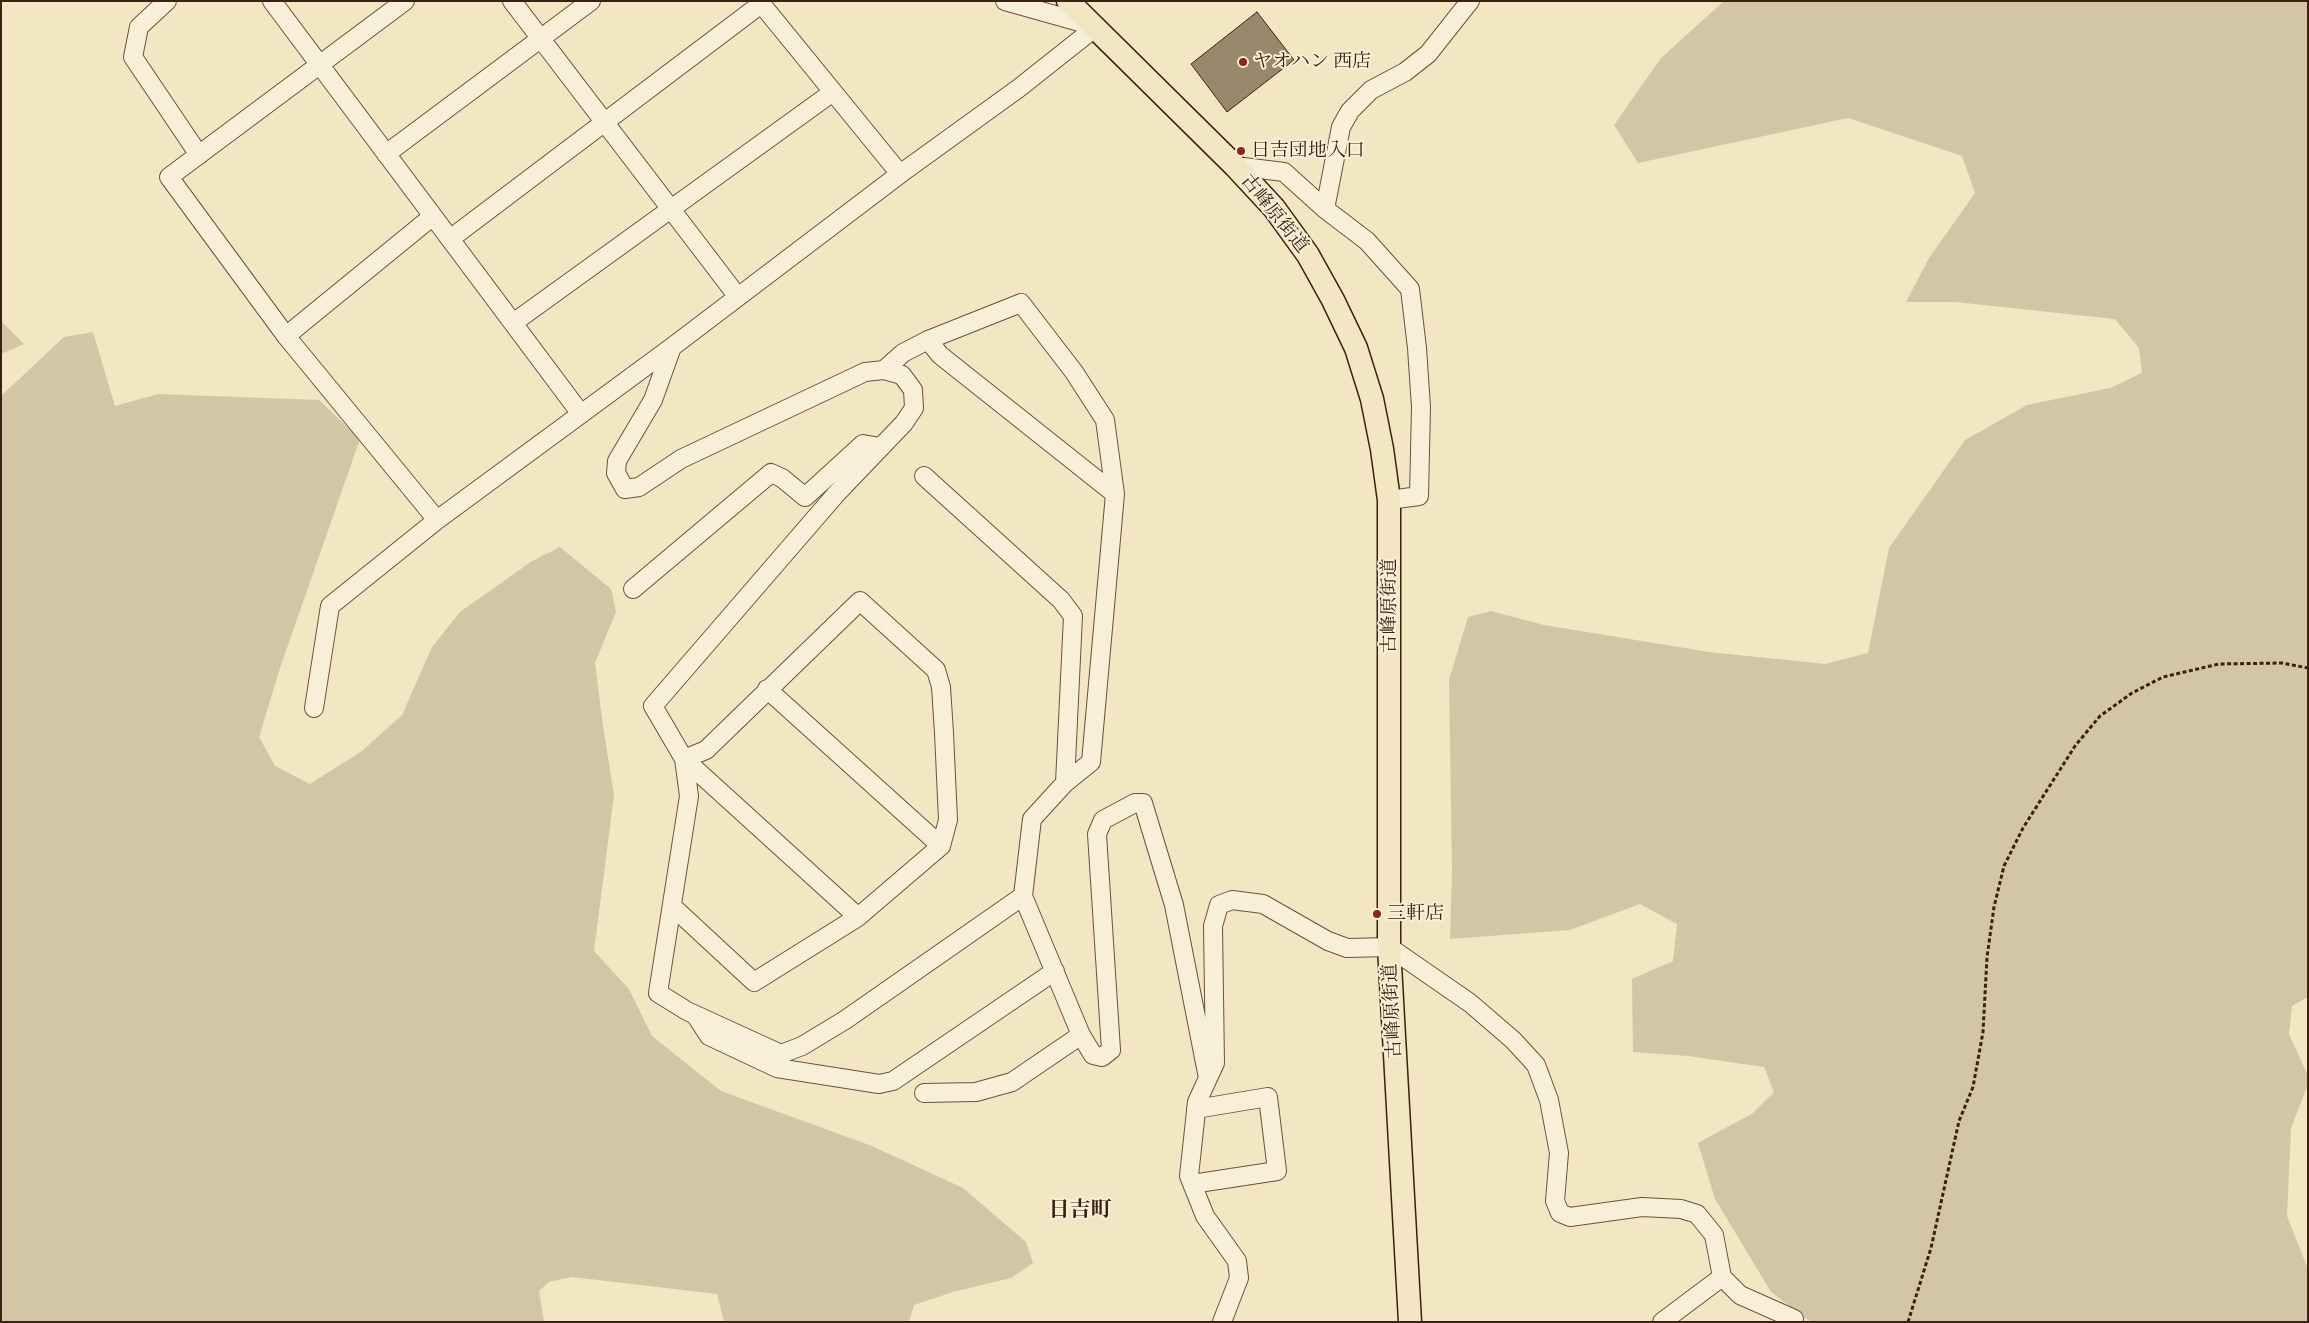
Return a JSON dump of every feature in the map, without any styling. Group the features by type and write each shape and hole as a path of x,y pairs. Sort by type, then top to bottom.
{"main road":[{"name":"古峰原街道","path":"1068,1 1235,166 1274,208 1308,255 1333,300 1356,348 1372,399 1382,449 1389,500 1391,563 1390,948 1410,1322"}],"street":[{"path":"167,1 139,27 133,57 199,155"},
{"path":"272,1 581,414"},
{"path":"405,1 169,178 286,336 437,520"},
{"path":"512,1 738,298"},
{"path":"386,154 591,1"},
{"path":"1005,1 1096,27"},
{"path":"1325,209 1341,128 1350,111 1371,90 1405,72 1428,54 1470,1"},
{"path":"450,238 760,2 900,174"},
{"path":"314,708 330,606 437,520 672,348 900,174 1019,88 1096,27"},
{"path":"513,324 833,92"},
{"path":"1235,166 1284,172 1325,209 1367,241 1410,289 1421,407 1419,496 1389,500"},
{"path":"286,336 433,216"},
{"path":"884,370 903,353 928,340 1021,303 1074,372 1105,420 1115,494 1091,762 1065,783 1032,819 1024,896 1081,1035 1093,1055 1102,1057 1111,1050 1097,834 1103,820 1135,803 1143,803 1174,904 1208,1078"},
{"path":"928,340 940,355 1115,494"},
{"path":"672,348 653,400 617,461 616,473 625,489 640,487 681,459 865,372 884,370 902,375 913,390 914,408 904,423 837,493 653,706 684,759 858,917"},
{"path":"633,589 771,473 782,478 805,498 863,444 880,447"},
{"path":"924,476 1062,600 1073,616 1065,783"},
{"path":"672,906 754,982 858,917 941,846 948,820 941,687 936,670 860,600 706,750 684,759"},
{"path":"767,689 941,846"},
{"path":"684,759 688,796 658,993 696,1016 781,1054 802,1046 844,1020 1024,896"},
{"path":"1222,1322 1239,1278 1237,1261 1205,1216 1189,1176 1197,1102 1215,1063 1213,926 1219,905 1232,900 1263,904 1328,941 1347,948 1390,948 1470,1004 1513,1040 1536,1065 1550,1100 1559,1153 1555,1201 1560,1213 1570,1217 1642,1207 1681,1208 1697,1214 1714,1235 1722,1277 1740,1294 1794,1319"},
{"path":"696,1016 709,1036 776,1068 879,1084 893,1081 1055,971"},
{"path":"924,1093 976,1092 1012,1082 1081,1035"},
{"path":"1192,1184 1278,1171 1268,1097 1196,1109"},
{"path":"1662,1322 1722,1277"}],"path":[{"path":"1908,1322 1931,1248 1959,1121 1973,1087 1983,1032 1987,958 1994,907 2004,866 2032,814 2076,746 2100,716 2132,692 2163,677 2219,664 2282,663 2308,668"}],"shaded area":[{"path":"1724,1 2308,1 2308,997 2292,1006 2289,1034 2308,1076 2308,1084 2291,1128 2287,1216 2308,1269 2308,1322 1811,1322 1771,1292 1715,1199 1698,1143 1753,1113 1774,1092 1764,1067 1688,1056 1633,1052 1632,979 1673,961 1677,924 1640,904 1570,930 1450,939 1452,871 1449,680 1468,617 1491,611 1544,625 1709,652 1825,664 1868,653 1889,548 1965,440 2027,405 2110,388 2142,373 2139,348 2115,319 1955,302 1906,302 1929,258 1975,193 1962,156 1848,118 1638,163 1614,125 1661,58"},
{"path":"1,321 24,344 1,354"},
{"path":"93,332 115,406 158,394 319,400 360,439 281,665 259,737 275,766 310,784 362,751 402,715 432,647 460,612 532,561 560,547 611,589 616,612 595,663 614,795 594,951 629,989 652,1036 721,1091 872,1146 963,1188 1026,1242 1033,1263 1011,1278 953,1292 914,1305 909,1322 724,1322 717,1294 572,1277 549,1282 539,1291 544,1322 1,1322 1,396 64,337"}],"building":[{"name":"ヤオハン 西店","path":"1257,12 1294,60 1227,112 1191,64"}],"place":[{"name":"ヤオハン 西店","path":"1243,62"},
{"name":"日吉団地入口","path":"1241,151"},
{"name":"三軒店","path":"1377,914"}],"district":[{"name":"日吉町","path":"1080,1211"}]}
